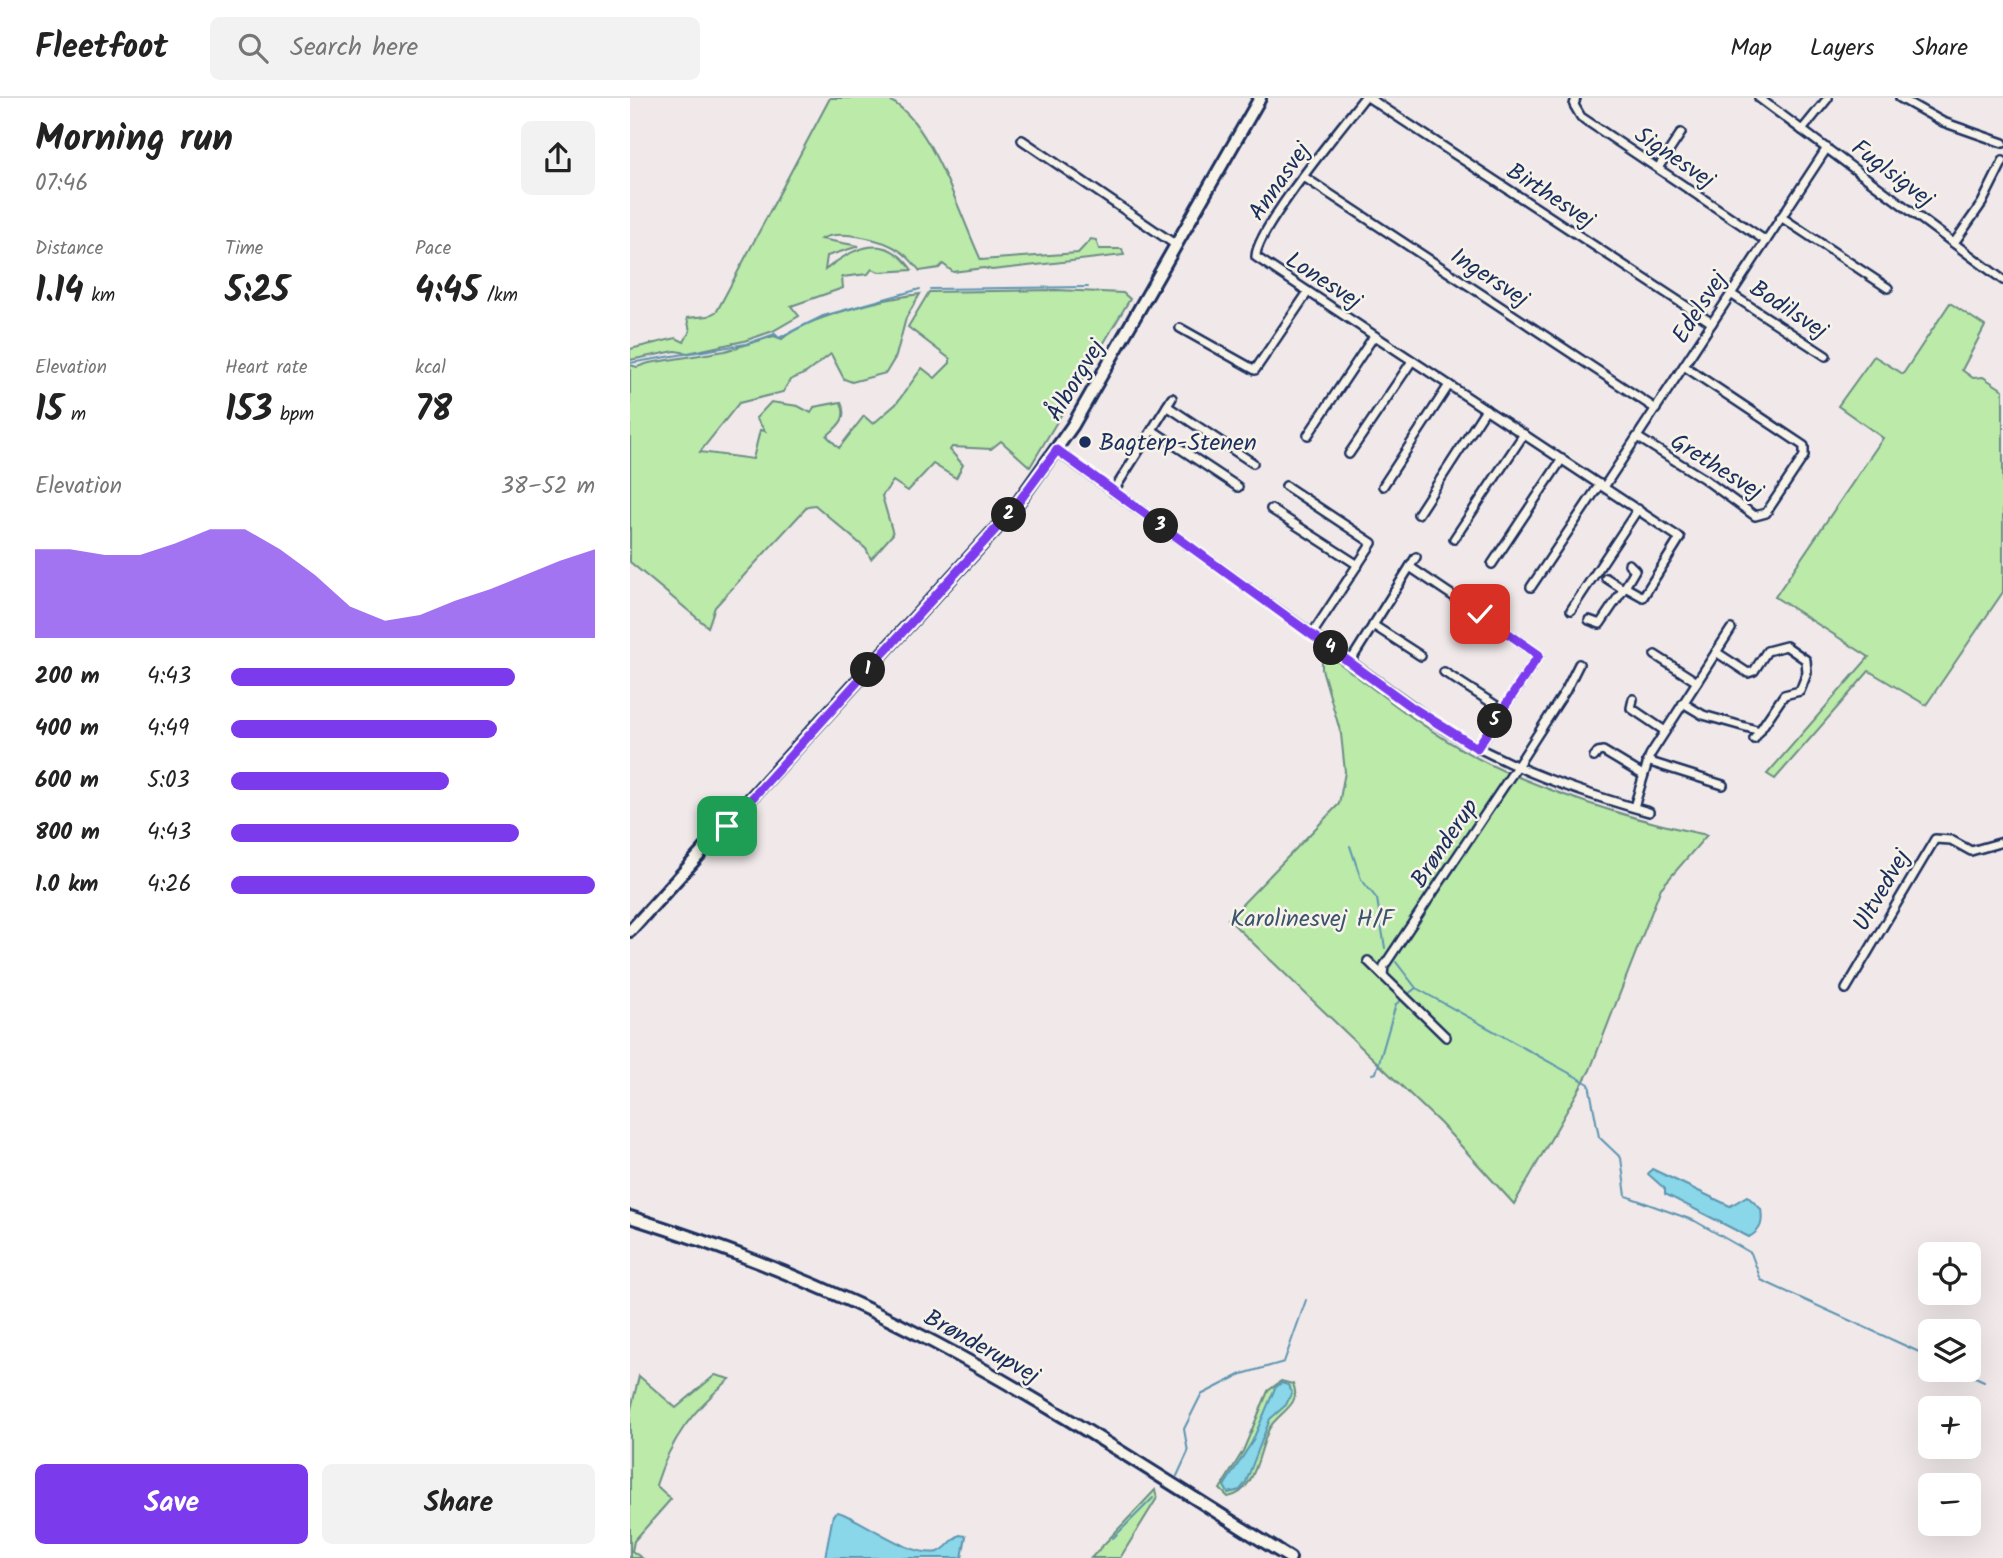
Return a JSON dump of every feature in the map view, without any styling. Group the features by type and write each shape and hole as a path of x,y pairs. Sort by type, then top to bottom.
{"main road":[{"name":"Ålborgvej","path":"630,931 1005,519 1057,450 1260,98"},
{"name":"Brønderupvej","path":"630,1217 805,1280 935,1343 1049,1409 1290,1558"}],"street":[{"name":"Annasvej","path":"1255,254 1272,223 1304,177 1366,98"},
{"name":"Birthesvej","path":"1366,98 1712,323"},
{"name":"Signesvej","path":"1576,98 1574,105 1581,117 1766,241"},
{"name":"Fuglsigvej","path":"1759,98 2003,280"},
{"path":"1802,130 1828,98"},
{"path":"1900,98 1943,122 2003,143"},
{"path":"1658,168 1681,133"},
{"path":"1022,141 1175,245"},
{"name":"Edelsvej","path":"1602,485 1656,409 1827,148"},
{"path":"1954,243 1982,203 2003,161"},
{"name":"Ingersvej","path":"1304,177 1656,409"},
{"path":"1781,217 1888,288"},
{"name":"Lonesvej","path":"1255,254 1258,259 1602,485 1680,540 1644,596 1624,588"},
{"path":"1180,328 1255,370 1308,292"},
{"name":"Bodilsvej","path":"1731,294 1826,356"},
{"name":"Lonesvej","path":"1308,435 1374,336"},
{"path":"1349,454 1412,361"},
{"name":"Grethesvej","path":"1637,437 1703,478 1755,516 1766,513 1804,456 1804,446 1684,366"},
{"path":"1383,486 1449,385"},
{"path":"1113,492 1172,398"},
{"path":"1167,406 1253,463"},
{"path":"1418,514 1486,409"},
{"path":"1152,430 1238,487"},
{"path":"1454,539 1524,434"},
{"path":"1057,450 1410,706 1477,748 1516,768 1571,790 1649,812"},
{"path":"1492,564 1562,459"},
{"path":"1531,587 1602,485"},
{"path":"1286,486 1371,541 1312,634"},
{"path":"1271,509 1358,565"},
{"path":"1572,610 1638,509"},
{"path":"1350,662 1416,556"},
{"path":"1589,620 1600,624 1635,570 1629,564"},
{"path":"1410,567 1459,600"},
{"path":"1606,578 1624,588"},
{"path":"1477,748 1539,654 1480,614"},
{"path":"1373,625 1421,656"},
{"path":"1634,807 1647,761 1731,629"},
{"path":"1716,652 1748,673 1754,671 1769,650 1787,647 1805,659 1808,671 1800,691 1784,695 1755,740"},
{"path":"1655,655 1697,682"},
{"name":"Brønderup","path":"1383,975 1384,966 1516,768 1566,690 1579,664"},
{"path":"1444,672 1503,710"},
{"path":"1633,699 1631,708 1665,731"},
{"path":"1683,703 1703,715 1760,731"},
{"path":"1594,757 1603,751 1643,775"},
{"path":"1647,761 1723,785"},
{"name":"Ultvedvej","path":"1846,989 1935,839 1951,840 1971,851 2003,842"},
{"path":"1368,961 1446,1037"}],"green space":[{"path":"830,98 884,98 900,107 915,123 942,169 981,260 1078,253 1091,239 1096,240 1099,249 1122,249 1124,255 953,272 943,264 939,268 920,271 903,253 883,243 850,235 829,236 821,239 859,246 827,256 825,270 859,249 881,247 902,258 912,270 879,272 872,269 868,274 842,277 843,288 791,306 799,316 773,331 744,341 688,353 675,351 630,360 630,349 676,338 684,342 690,331 687,318 708,316 717,311"},
{"path":"1056,290 1123,293 1130,299 1030,467 1001,441 991,449 952,447 950,450 963,465 956,478 933,464 908,491 893,481 882,496 893,534 871,559 866,549 815,505 808,506 715,607 708,627 630,562 630,365 637,367 725,351 774,336 782,339 809,323 828,316 868,304 920,294 906,318 896,356 886,373 852,382 844,379 831,354 806,373 790,380 783,392 739,403 700,452 753,459 760,430 765,431 756,418 771,402 798,406 811,413 814,407 841,402 843,417 827,436 839,448 864,416 873,424 896,404 922,368 935,378 950,363 950,359 908,327 929,292"},
{"path":"1950,303 1985,326 1962,370 1973,378 1983,377 2003,390 2003,592 1926,705 1869,671 1775,779 1767,774 1869,657 1775,597 1883,438 1838,406 1874,356 1903,374"},
{"name":"Karolinesvej H/F","path":"1322,650 1410,716 1480,760 1579,800 1655,823 1707,835 1661,888 1590,1070 1514,1204 1441,1124 1228,919 1339,804 1345,772 1341,734 1322,669"},
{"path":"715,1375 730,1379 694,1414 676,1439 656,1485 671,1499 634,1541 632,1551 642,1558 630,1558 630,1413 639,1376 676,1408"},
{"path":"1281,1381 1293,1384 1295,1398 1269,1429 1255,1470 1245,1488 1228,1497 1220,1489 1243,1451 1268,1391"},
{"path":"1155,1490 1157,1498 1120,1558 1091,1558"}],"water":[{"path":"1652,1169 1730,1206 1747,1196 1761,1209 1762,1222 1759,1228 1749,1237 1665,1194 1665,1189 1648,1174"},
{"path":"1281,1383 1288,1385 1292,1392 1286,1405 1270,1419 1246,1482 1240,1490 1228,1493 1224,1486 1252,1442 1275,1388"},
{"path":"838,1512 901,1544 927,1552 938,1552 960,1535 966,1536 962,1558 825,1558 833,1515"}],"waterway":[{"path":"930,289 1088,287"},
{"path":"630,363 746,344 775,334 779,338 823,316 920,289"},
{"path":"1350,846 1361,879 1377,899 1385,948"},
{"path":"1396,962 1416,988 1589,1084 1599,1137 1621,1158 1626,1196 1695,1221 1751,1253 1761,1280 1918,1352"},
{"path":"1408,994 1416,988"},
{"path":"1372,1074 1376,1073 1396,1004 1400,1001"},
{"path":"1177,1476 1188,1452 1184,1429 1201,1395 1242,1374 1284,1362 1306,1300"},
{"path":"1113,1538 1153,1498"}],"place":[{"name":"Bagterp-Stenen","path":"1085,442"}],"route":[{"path":"727,826 1012,511 1057,450 1410,706 1477,748 1539,655 1537,651 1480,614"}]}
